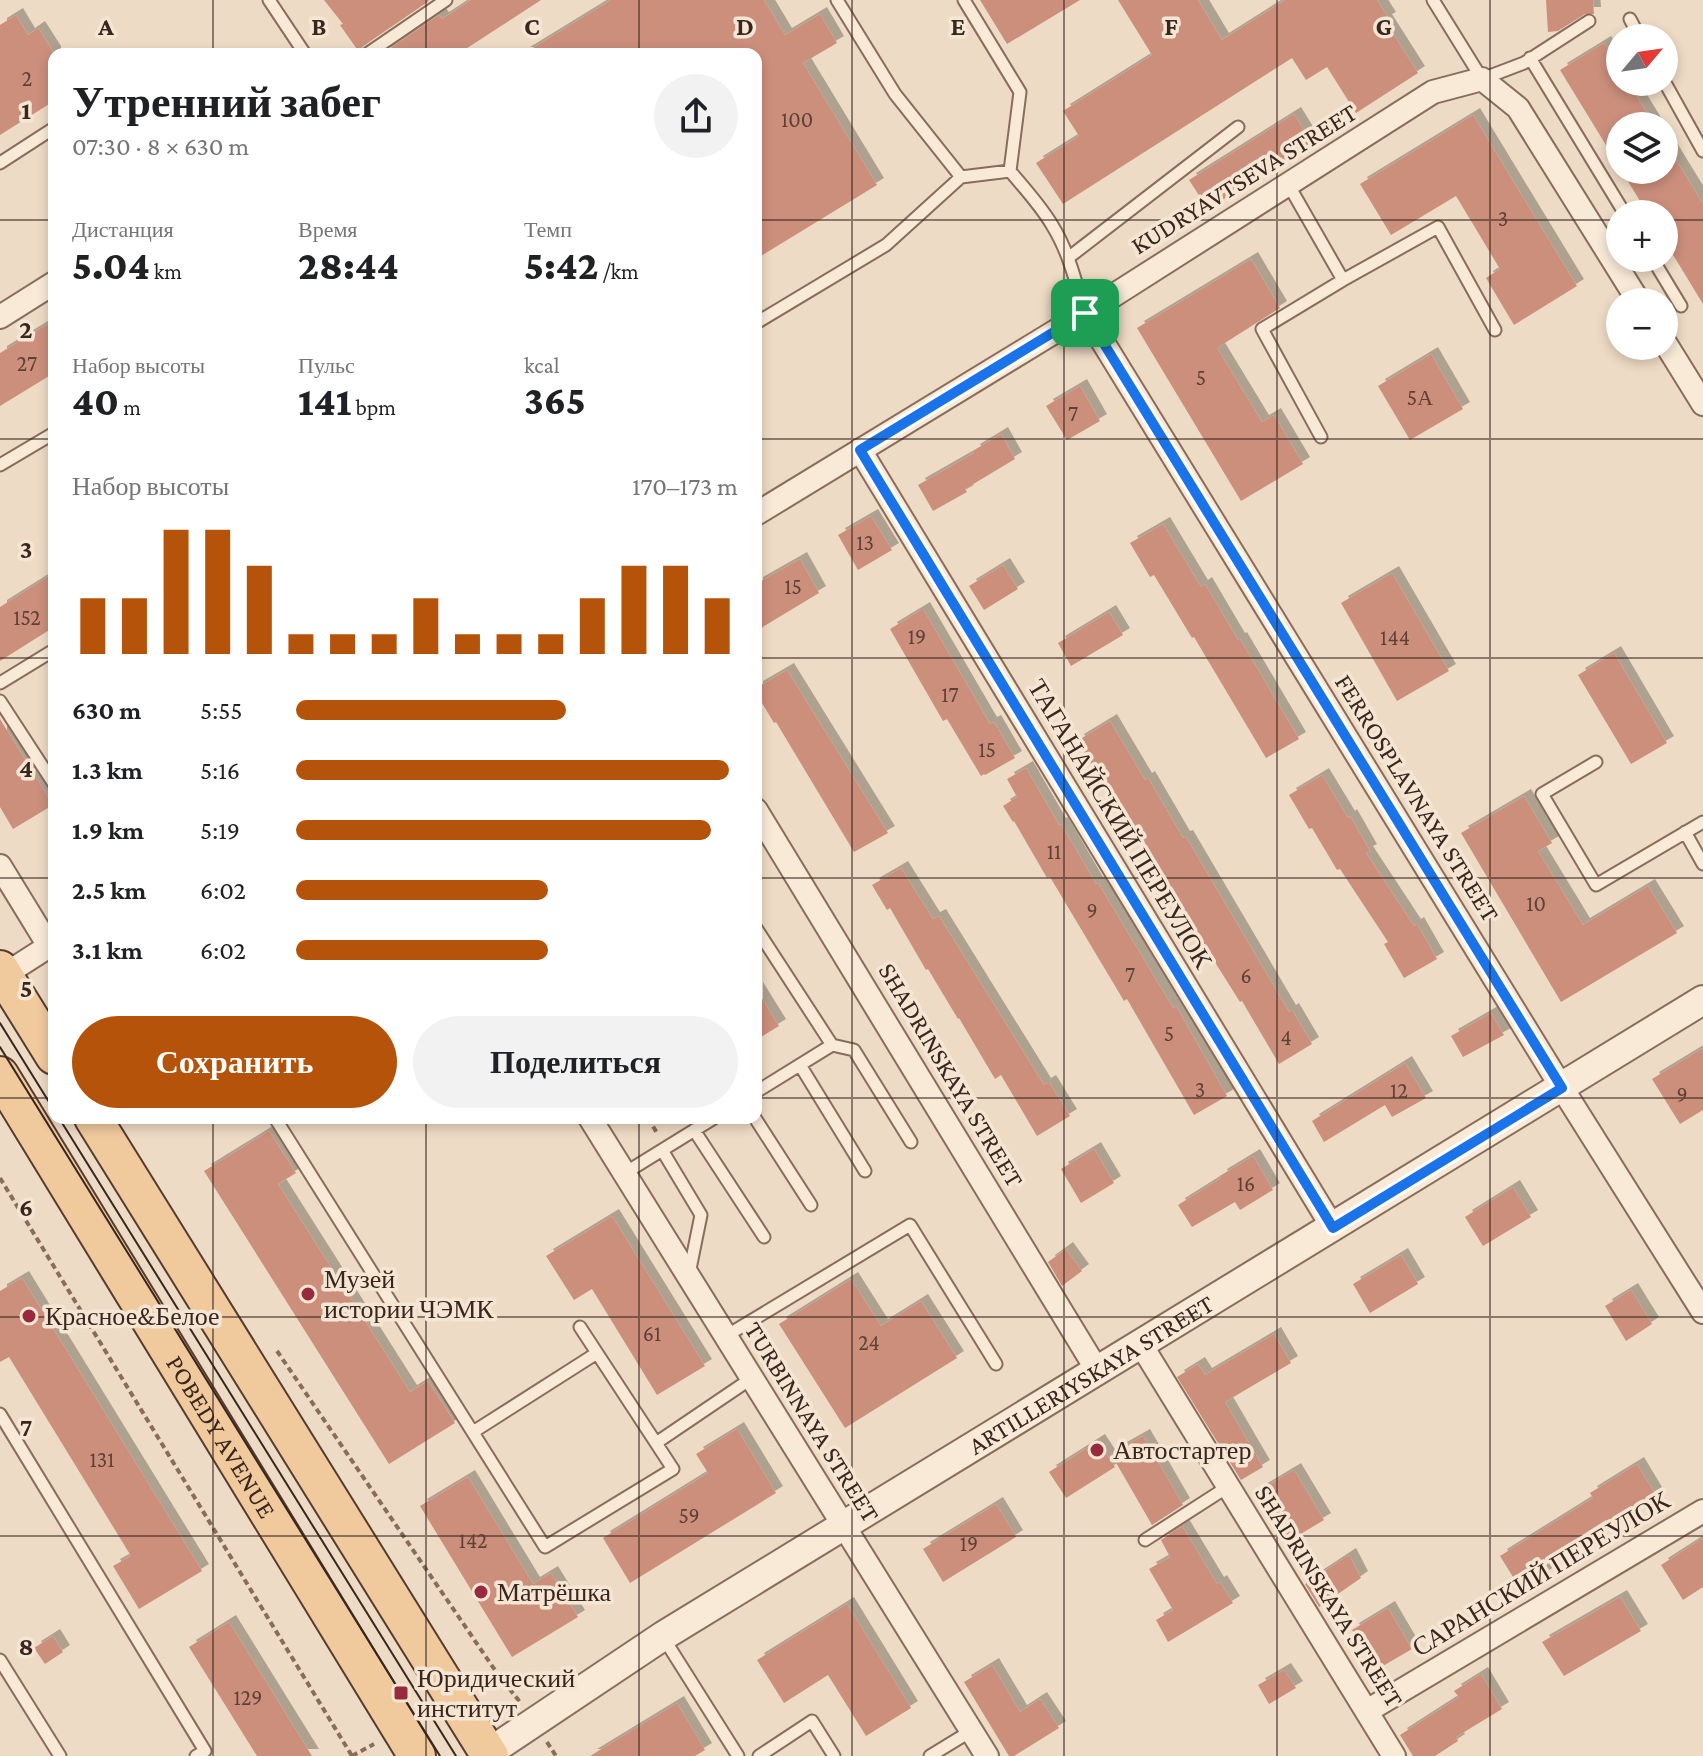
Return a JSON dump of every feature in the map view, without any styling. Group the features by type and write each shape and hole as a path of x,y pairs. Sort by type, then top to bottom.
{"main road":[{"path":"2,972 48,1046"},
{"name":"POBEDY AVENUE","path":"0,1075 417,1756"},
{"path":"97,1124 487,1755"}],"street":[{"name":"KUDRYAVTSEVA STREET","path":"762,510 1085,313 1433,92 1482,79"},
{"path":"1482,79 1518,108 1630,288"},
{"path":"0,317 48,287"},
{"name":"FERROSPLAVNAYA STREET","path":"1085,313 1703,1312"},
{"path":"1676,360 1703,404"},
{"name":"ТАГАНАЙСКИЙ ПЕРЕУЛОК","path":"860,450 1333,1228"},
{"name":"SHADRINSKAYA STREET","path":"762,820 1097,1370"},
{"path":"0,866 48,939"},
{"path":"2,972 48,946"},
{"name":"ARTILLERIYSKAYA STREET","path":"487,1755 663,1636 1703,1000"},
{"name":"TURBINNAYA STREET","path":"594,1124 987,1756"},
{"name":"SHADRINSKAYA STREET","path":"1140,1343 1394,1756"},
{"name":"САРАНСКИЙ ПЕРЕУЛОК","path":"1367,1711 1703,1511"}],"lane":[{"path":"269,0 301,48"},
{"path":"376,48 446,0"},
{"path":"837,0 895,94 961,177"},
{"path":"964,0 1020,92 1010,171 1054,227 1068,258 1085,313"},
{"path":"1433,0 1482,79 1530,58 1589,21"},
{"path":"1630,19 1633,24"},
{"path":"1530,58 1616,200"},
{"path":"1673,96 1701,142"},
{"path":"1068,258 1238,127"},
{"path":"0,163 48,132"},
{"path":"762,319 886,245 961,177 1010,171"},
{"path":"1288,184 1343,280"},
{"path":"1321,437 1262,329 1438,227 1495,330"},
{"path":"1660,272 1681,306"},
{"path":"0,465 48,437"},
{"path":"0,683 48,654"},
{"path":"0,701 48,775"},
{"path":"1596,762 1542,794 1596,885 1703,822"},
{"path":"1685,832 1703,864"},
{"path":"762,937 832,1045 854,1050 911,1142"},
{"path":"762,1088 832,1045"},
{"path":"800,1065 865,1171"},
{"path":"279,1124 545,1547 673,1469 580,1327"},
{"path":"625,1173 704,1124"},
{"path":"759,1124 811,1205"},
{"path":"694,1130 764,1237"},
{"path":"662,1150 701,1215 689,1276"},
{"path":"726,1336 910,1225 996,1364"},
{"path":"473,1432 597,1353"},
{"path":"656,1443 752,1378"},
{"path":"0,1414 205,1751 196,1756"},
{"path":"1145,1540 1229,1486"},
{"path":"663,1636 738,1756"},
{"path":"0,1660 60,1756"},
{"path":"759,1756 812,1721 834,1756"},
{"path":"930,1756 971,1731"}],"path":[{"path":"0,1178 352,1756"},
{"path":"277,1352 499,1676 535,1721 556,1756"}],"building":[{"path":"324,0 429,1 361,48 356,48 340,25 343,24"},
{"path":"471,0 541,0 467,48 391,48 439,15 442,19"},
{"path":"611,0 764,0 785,35 820,14 837,43 803,63 877,185 762,255 762,48 533,48"},
{"path":"980,0 1080,0 1007,44"},
{"path":"1118,0 1198,0 1222,40 1285,0 1377,0 1389,19 1385,21 1418,73 1356,113 1327,67 1306,80 1292,58 1063,204 1036,163 1079,136 1063,111 1152,55"},
{"path":"1546,0 1593,0 1594,14 1585,14 1558,31 1548,32"},
{"path":"16,15 28,35 38,28 51,48 48,48 48,105 0,135 0,25"},
{"path":"1604,43 1606,96 1637,96 1646,112 1606,112 1606,145 1560,70"},
{"path":"1294,114 1312,143 1208,209 1189,180"},
{"path":"1473,115 1577,286 1514,325 1486,278 1500,269 1456,196 1391,235 1360,184"},
{"path":"1678,163 1703,204 1703,304 1678,263 1678,200 1639,200 1630,184 1678,184"},
{"path":"1251,259 1280,308 1217,348 1262,422 1274,415 1303,464 1241,501 1137,328"},
{"path":"48,324 48,377 0,406 0,353"},
{"path":"1431,354 1463,409 1410,440 1378,386"},
{"path":"1080,386 1100,421 1067,440 1046,406"},
{"path":"1001,434 1015,459 933,511 918,485"},
{"path":"871,516 892,550 858,570 838,535"},
{"path":"1163,524 1201,587 1205,584 1240,639 1299,739 1266,758 1194,637 1154,575 1150,577 1130,543"},
{"path":"800,559 819,593 762,627 762,581"},
{"path":"1003,565 1018,589 984,610 969,586"},
{"path":"1392,573 1449,671 1397,701 1341,603"},
{"path":"48,577 48,631 0,661 0,607"},
{"path":"923,609 990,724 994,722 1015,758 985,775 981,776 947,719 943,721 890,629"},
{"path":"1109,612 1123,635 1071,666 1058,643"},
{"path":"1614,653 1667,743 1631,764 1578,675"},
{"path":"787,670 888,833 854,852 762,703 762,685"},
{"path":"0,719 48,797 48,808 13,829 0,807"},
{"path":"1110,721 1183,838 1186,837 1289,1012 1292,1010 1312,1044 1279,1064 1138,831 1135,832 1077,741"},
{"path":"1026,768 1173,1008 1176,1006 1227,1096 1194,1115 1127,999 1124,1001 1050,877 1047,878 1003,806 1017,797 1007,779"},
{"path":"1322,775 1370,851 1366,853 1414,926 1417,924 1437,959 1404,978 1384,944 1388,942 1340,869 1337,870 1312,828 1309,829 1289,795"},
{"path":"1524,796 1552,843 1538,851 1583,925 1648,886 1677,933 1561,1002 1461,833"},
{"path":"901,868 933,919 939,916 1044,1085 1049,1082 1070,1116 1037,1136 1001,1075 995,1079 890,908 887,910 872,885"},
{"path":"762,999 779,1026 762,1036"},
{"path":"1491,1013 1504,1035 1463,1057 1451,1036"},
{"path":"1703,1048 1703,1110 1680,1124 1652,1079"},
{"path":"1405,1063 1426,1098 1392,1117 1385,1105 1324,1142 1312,1121"},
{"path":"269,1131 296,1173 278,1184 410,1392 428,1381 455,1423 389,1464 204,1171"},
{"path":"1094,1149 1114,1183 1081,1203 1061,1169"},
{"path":"1253,1156 1273,1190 1240,1210 1235,1202 1192,1227 1178,1205"},
{"path":"1513,1187 1531,1217 1483,1246 1465,1217"},
{"path":"612,1216 705,1366 657,1395 592,1289 574,1300 546,1256"},
{"path":"1066,1249 1082,1271 1062,1286 1048,1262"},
{"path":"1401,1255 1418,1284 1370,1313 1353,1284"},
{"path":"22,1278 202,1571 139,1609 113,1566 131,1556 9,1357 0,1362 0,1291"},
{"path":"851,1279 881,1326 921,1301 957,1358 845,1428 779,1324"},
{"path":"1631,1290 1652,1324 1626,1341 1605,1306"},
{"path":"1274,1334 1291,1363 1225,1402 1263,1467 1241,1480 1177,1377 1198,1364 1205,1375"},
{"path":"737,1429 776,1493 630,1583 603,1538 708,1473 696,1454"},
{"path":"1143,1436 1183,1505 1152,1525 1111,1454"},
{"path":"1098,1441 1115,1467 1066,1498 1049,1472"},
{"path":"1637,1464 1655,1494 1606,1520 1540,1562 1547,1574 1521,1590 1500,1556 1593,1498 1590,1493"},
{"path":"1294,1470 1324,1520 1289,1541 1259,1491"},
{"path":"468,1477 533,1584 551,1573 578,1617 512,1657 420,1506"},
{"path":"996,1504 1016,1537 943,1582 923,1549"},
{"path":"1182,1526 1217,1584 1220,1582 1233,1603 1168,1642 1156,1620 1173,1610 1149,1569 1170,1557 1161,1540"},
{"path":"1703,1538 1703,1587 1683,1600 1661,1565"},
{"path":"1349,1555 1361,1578 1319,1607 1305,1584"},
{"path":"1620,1597 1641,1631 1564,1676 1542,1642"},
{"path":"847,1604 911,1708 866,1736 828,1675 784,1703 757,1660"},
{"path":"1388,1608 1412,1649 1376,1670 1352,1630"},
{"path":"229,1622 312,1756 257,1756 189,1647"},
{"path":"53,1636 63,1652 45,1664 34,1648"},
{"path":"992,1665 1020,1712 1040,1699 1059,1728 1014,1756 1009,1756 964,1682"},
{"path":"1284,1670 1296,1688 1269,1704 1258,1685"},
{"path":"1481,1674 1502,1709 1456,1737 1458,1741 1435,1756 1413,1756 1400,1735 1459,1697 1454,1691"},
{"path":"677,1703 705,1750 695,1756 590,1756"}],"tram line":[{"path":"0,1023 48,1100"},
{"path":"0,1047 440,1756"},
{"path":"63,1124 456,1756"}],"place":[{"name":"Музей истории ЧЭМК","path":"308,1294"},
{"name":"Красное&Белое","path":"29,1316"},
{"name":"Автостартер","path":"1097,1450"},
{"name":"Матрёшка","path":"481,1592"},
{"name":"Юридический институт","path":"401,1693"}],"route":[{"path":"1085,313 1562,1088 1333,1228 860,450 1085,313"}]}
